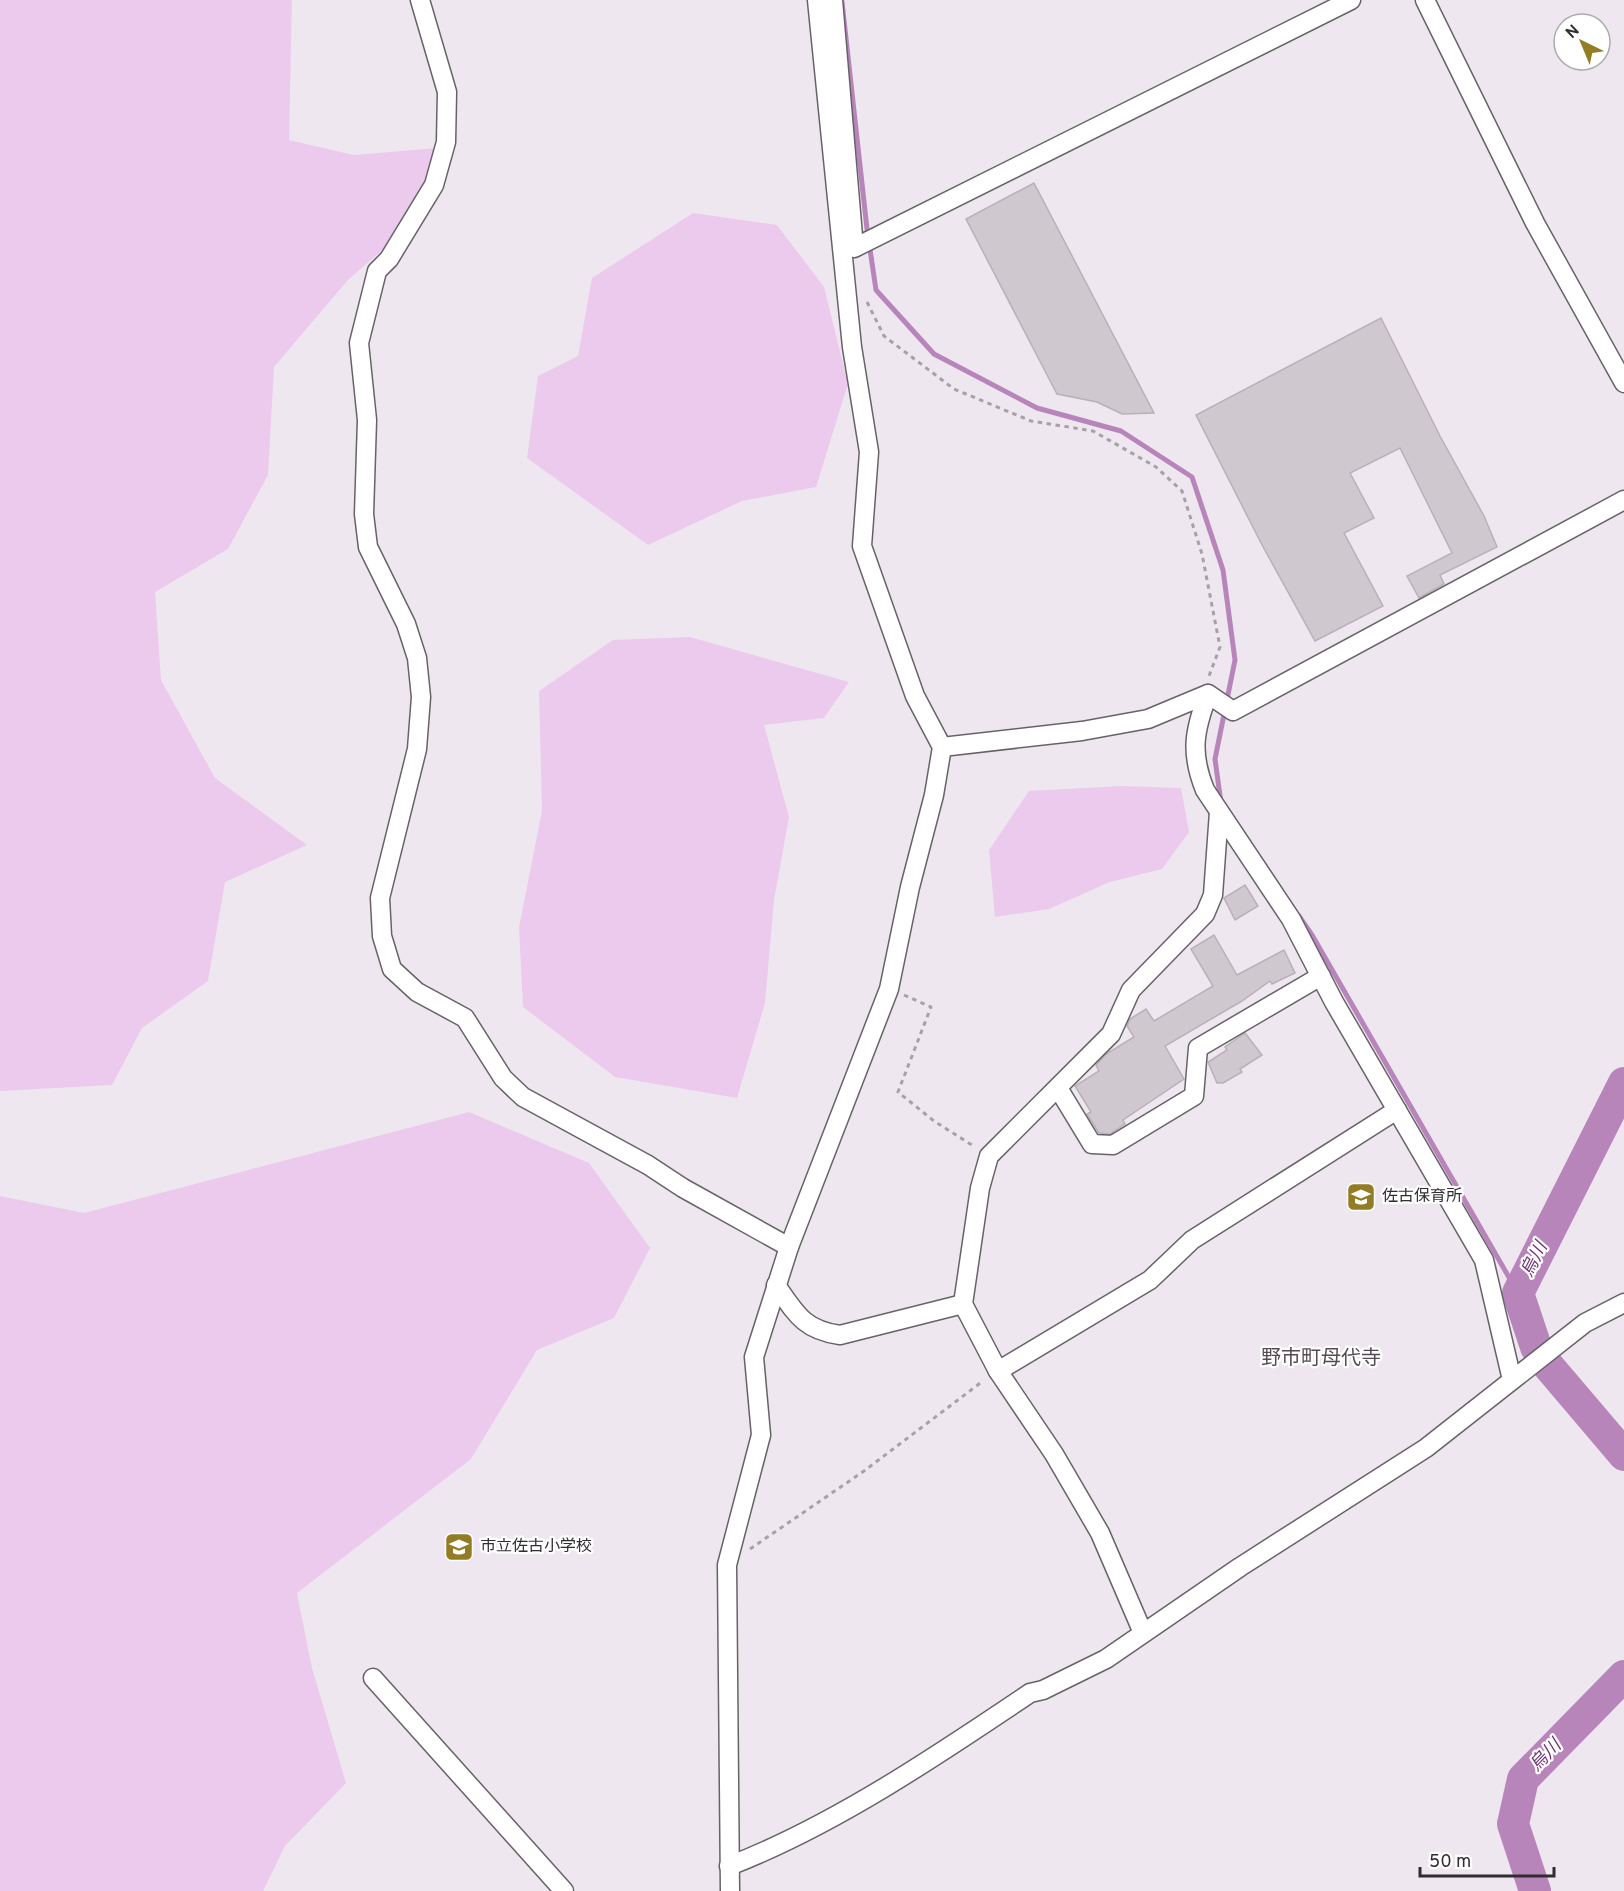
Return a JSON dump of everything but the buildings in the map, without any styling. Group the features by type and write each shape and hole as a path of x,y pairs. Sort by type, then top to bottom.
{"street":[{"path":"420,0 447,92 446,142 434,186 389,260 377,271 359,343 367,420 364,514 368,547 406,624 417,658 422,697 417,749 380,898 382,936 392,969 417,992 465,1018 503,1078 523,1097 789,1247"},
{"path":"730,1891 727,1565 761,1435 754,1357 789,1247 889,989 910,887 934,795 942,747 915,696 862,546 869,452 852,347 817,0"},
{"path":"833,0 854,248 1351,0"},
{"path":"1425,0 1535,224 1624,383"},
{"path":"1205,694 1233,711 1624,500"},
{"path":"942,747 1070,733 1148,718 1205,694"},
{"path":"1205,694 1195,728 1196,767 1205,790 1291,919 1321,976 1484,1260 1517,1376"},
{"path":"1143,1633 1100,1533 1054,1454 998,1371 963,1304 980,1188 989,1156 1111,1034 1131,990 1205,914 1213,895 1219,812"},
{"path":"1058,1088 1092,1144 1113,1145 1194,1096 1198,1048 1321,976"},
{"path":"998,1371 1150,1280 1192,1240 1397,1110"},
{"path":"776,1285 800,1320 821,1333 840,1335 963,1304"},
{"path":"729,1866 782,1844 942,1753 1030,1693 1043,1690 1106,1659 1240,1567 1426,1448 1584,1323 1624,1303"},
{"path":"373,1678 564,1891"}],"path":[{"path":"866,299 869,310 884,336 954,389 1031,421 1093,431 1156,467 1182,491 1202,554 1220,647 1205,694"},
{"path":"889,989 931,1006 898,1092 934,1121 989,1156"},
{"path":"727,1565 864,1471 998,1371"}],"shaded area":[{"path":"0,0 292,0 289,140 354,155 448,147 413,223 347,281 274,367 268,475 228,549 155,592 161,680 215,778 307,845 225,882 208,981 142,1028 112,1085 0,1091"},
{"path":"693,213 777,225 824,287 848,384 816,487 742,501 648,545 527,458 538,376 578,356 592,278"},
{"path":"690,637 849,682 824,718 764,725 789,817 774,900 765,1003 737,1098 615,1077 523,1007 519,927 542,811 539,691 613,640"},
{"path":"1121,786 1181,788 1189,832 1162,869 1110,882 1049,909 995,917 989,850 1029,791"},
{"path":"469,1112 589,1163 650,1248 614,1318 537,1350 471,1459 297,1593 312,1668 346,1783 285,1846 263,1891 0,1891 0,1196 84,1213"}],"waterway":[{"path":"842,2 876,290 934,354 1037,408 1121,431 1192,477 1223,570 1235,660 1215,759 1221,803"},
{"path":"1299,916 1518,1293"},
{"name":"烏川","path":"1624,1083 1518,1293 1536,1347 1545,1362 1624,1455"},
{"name":"烏川","path":"1535,1891 1513,1824 1523,1779 1624,1676"}],"place":[{"name":"佐古保育所","path":"1361,1197"},
{"name":"市立佐古小学校","path":"459,1547"}],"district":[{"name":"野市町母代寺","path":"1321,1359"}]}
